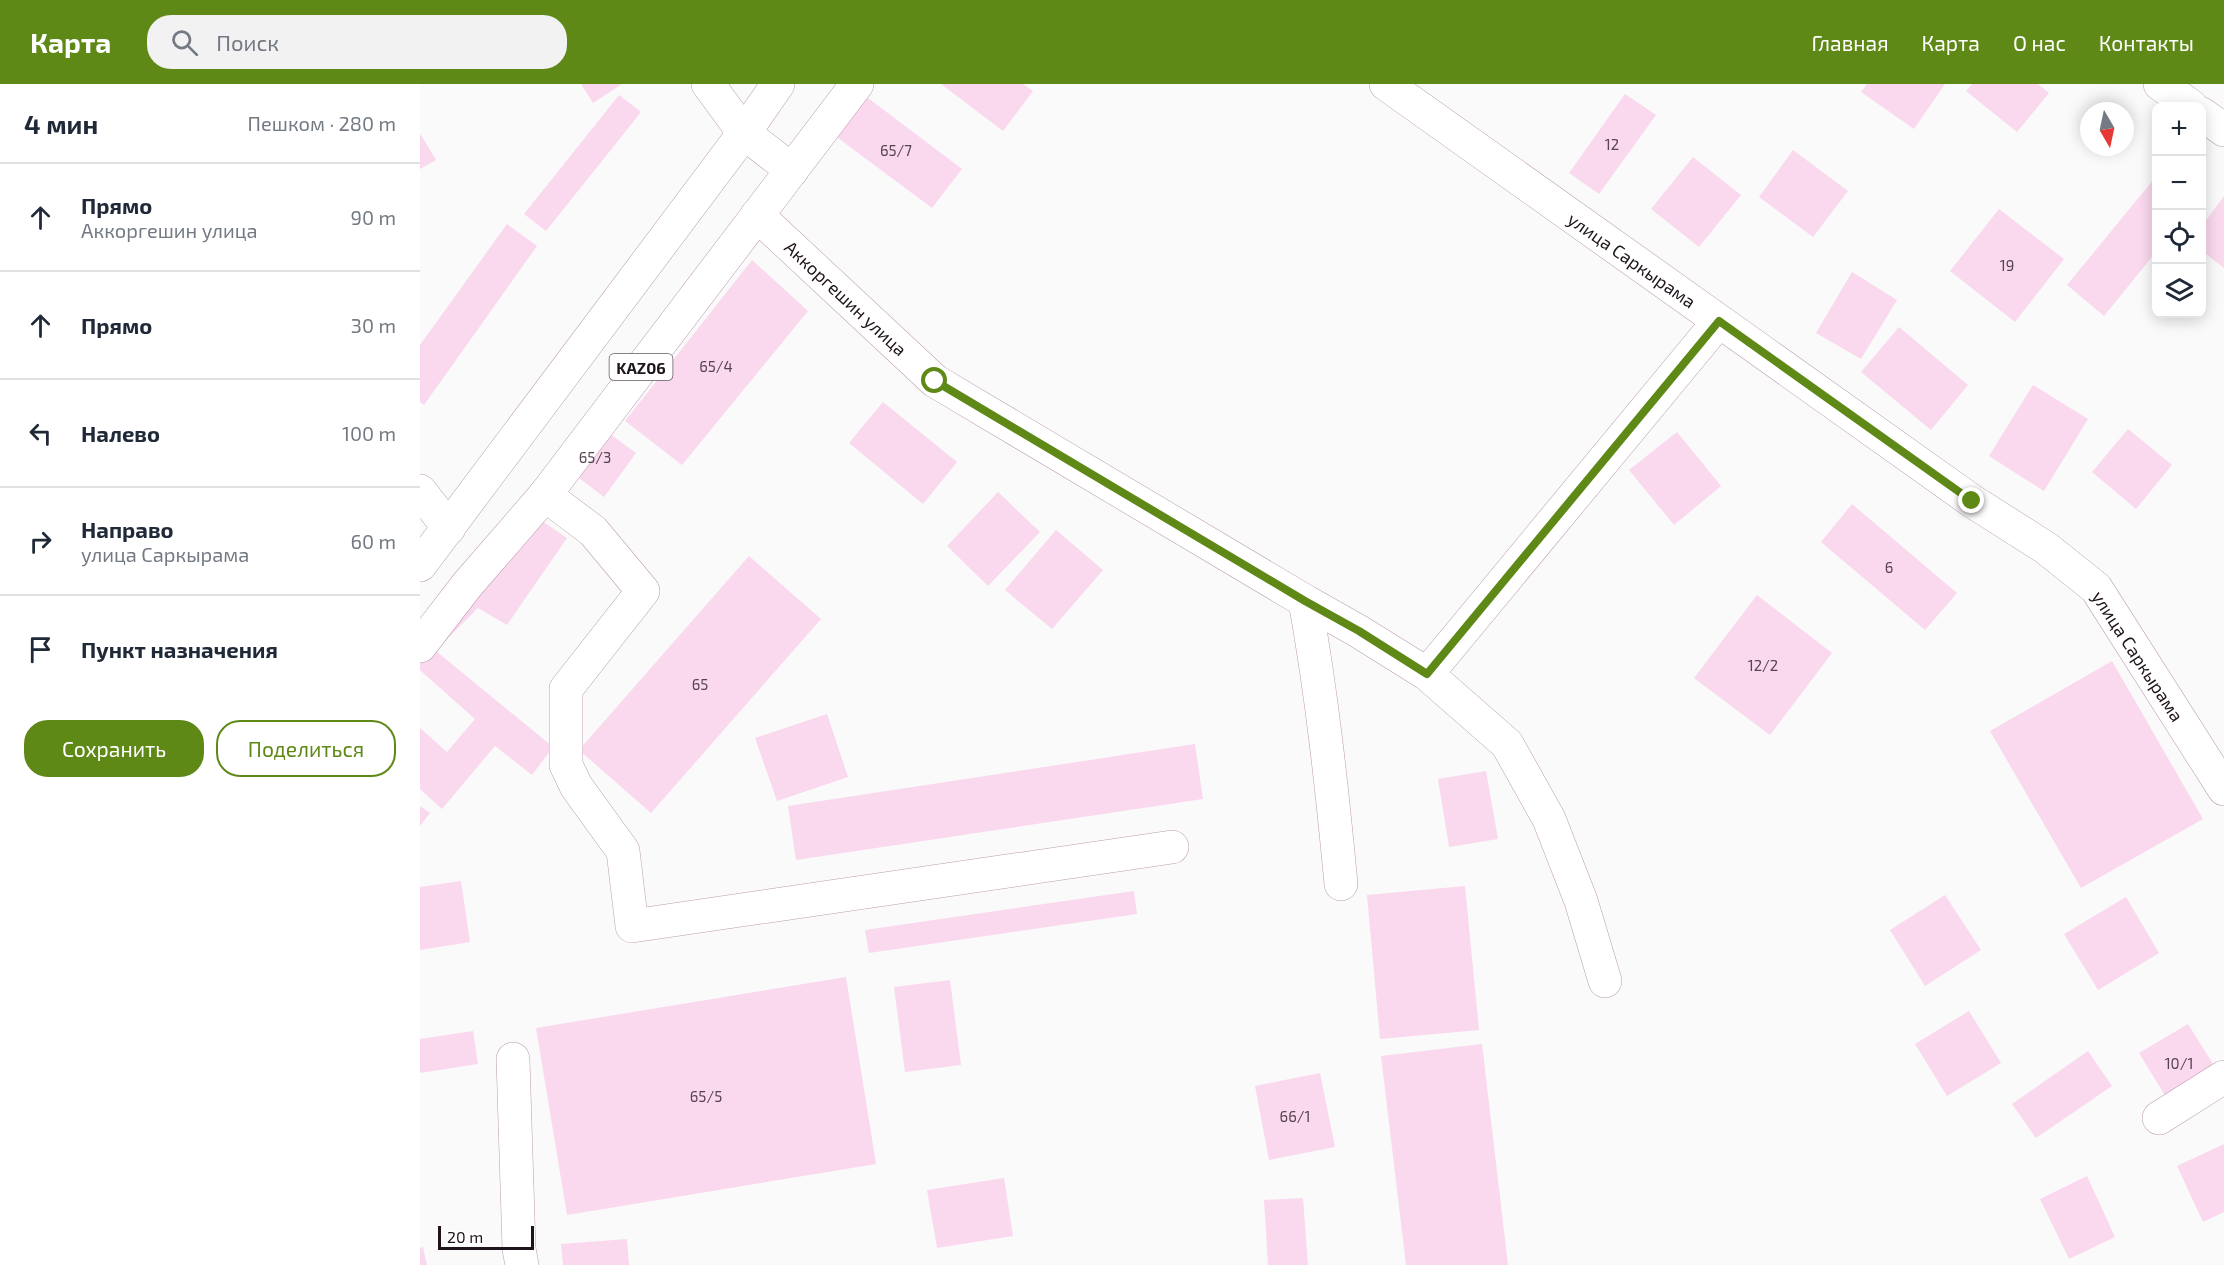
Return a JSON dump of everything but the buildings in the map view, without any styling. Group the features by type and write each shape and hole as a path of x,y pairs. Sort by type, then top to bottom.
{"main road":[{"path":"708,84 744,133 792,170"},
{"name":"KАZ06","path":"420,565 744,133 778,84"},
{"name":"KАZ06","path":"420,646 467,585 545,495 857,84"},
{"name":"улица Саркырама","path":"1386,84 1972,501 2046,548 2096,588 2224,789"},
{"path":"2160,84 2185,102"},
{"path":"2206,117 2224,130"},
{"name":"Аккоргешин улица","path":"757,215 935,381 1359,631 1427,674 1507,744 1549,819 1581,901 1605,981"},
{"path":"1427,674 1719,321"},
{"path":"420,491 449,528"},
{"path":"545,495 593,531 643,591 566,689 566,765 576,786 623,851 632,926 1172,847"},
{"path":"1305,601 1317,665 1330,766 1341,884"},
{"path":"513,1059 519,1249 522,1265"},
{"path":"2159,1118 2224,1077"}],"route":[{"path":"935,381 1359,631 1427,674 1719,321 1972,501"}]}
